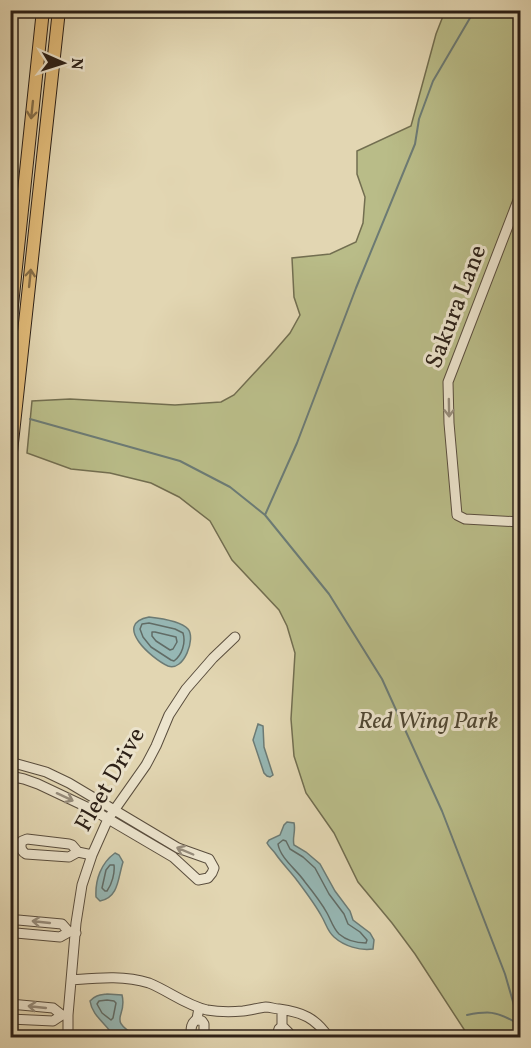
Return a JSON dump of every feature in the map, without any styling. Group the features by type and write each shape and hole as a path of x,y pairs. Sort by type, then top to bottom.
{"main road":[{"path":"10,324 43,10"},
{"path":"10,461 59,10"},
{"path":"22,211 37,213"}],"street":[{"name":"Sakura Lane","path":"520,195 448,382 457,515 465,519 520,522"},
{"name":"Fleet Drive","path":"68,1038 65,1015 71,980 72,932 82,885 92,855 108,819 146,765 169,715 186,689 235,637"},
{"path":"10,762 46,772 69,783 178,848 208,859 214,868 212,873 208,878 198,880 173,857 93,810 38,784 10,776"},
{"path":"78,852 69,857 26,854 22,851 21,846 22,842 27,839 64,843 71,844 78,852 92,855"},
{"path":"10,922 18,920 62,924 72,932 60,937 16,933 10,929"},
{"path":"71,980 119,978 141,981 199,1008 228,1012 267,1007 290,1010 319,1024 329,1038"},
{"path":"10,1004 53,1008 65,1015"},
{"path":"191,1038 192,1022 197,1019 199,1008"},
{"path":"276,1038 282,1026 282,1010"},
{"path":"10,1019 53,1021 65,1015"},
{"path":"197,1019 204,1024 204,1038"},
{"path":"282,1026 289,1033 289,1038"}],"green space":[{"name":"Red Wing Park","path":"445,11 520,11 520,1037 469,1037 415,954 358,882 334,833 306,793 294,756 291,719 295,653 287,626 279,610 232,560 210,521 179,497 151,483 110,473 71,469 27,453 32,401 70,399 175,405 221,402 234,395 290,333 300,315 294,297 292,258 330,254 356,242 363,223 365,197 357,174 357,151 411,126 436,34"}],"water":[{"path":"149,617 175,622 185,626 190,633 187,653 174,667 168,666 153,656 139,642 135,634 134,627 139,621"},
{"path":"258,724 263,726 264,747 273,775 270,777 264,773 253,740"},
{"path":"287,822 294,823 294,845 320,864 335,891 350,911 353,920 370,933 374,940 373,949 352,947 332,935 310,898 267,843 280,835"},
{"path":"115,853 123,862 117,886 111,896 100,901 96,897 98,878 106,862"},
{"path":"122,995 120,1021 122,1026 138,1037 114,1037 97,1016 90,1001 96,996"}],"waterway":[{"path":"265,515 297,443 356,288 415,144 419,119 433,81 473,10"},
{"path":"30,419 180,461 230,487 265,515 329,594 382,679 442,811 505,974 520,1026"},
{"path":"467,1015 492,1013 515,1022 518,1021"}]}
